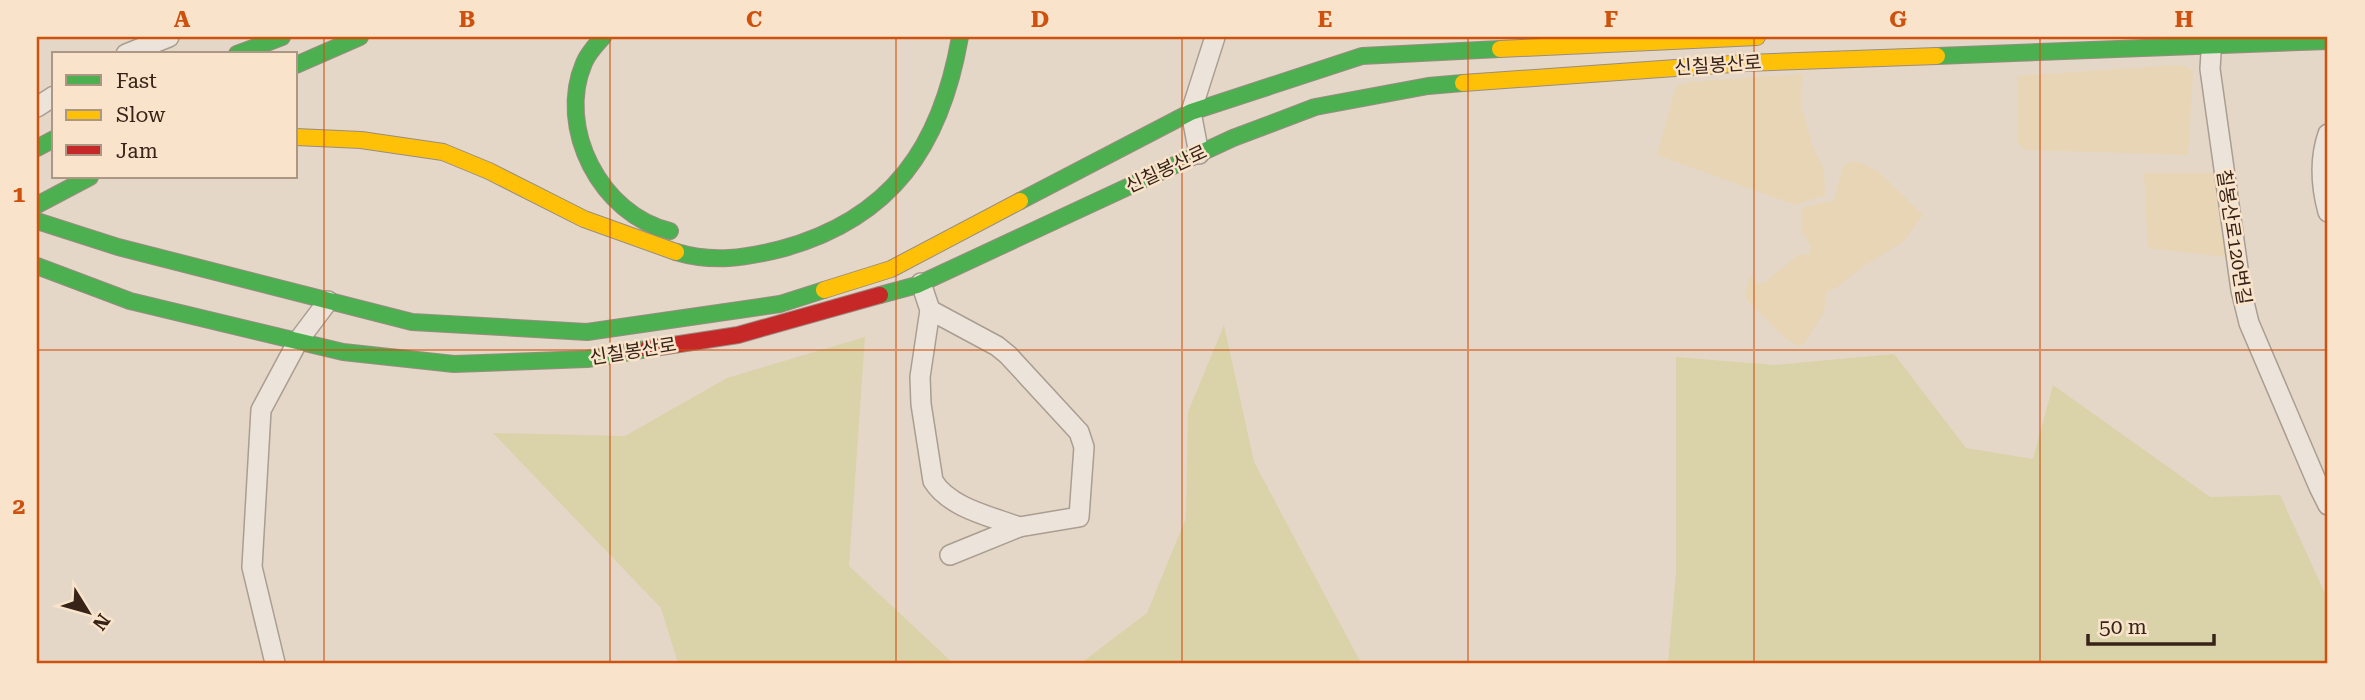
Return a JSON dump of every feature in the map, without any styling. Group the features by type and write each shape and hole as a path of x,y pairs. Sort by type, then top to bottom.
{"main road":[{"path":"234,52 266,37"},
{"path":"242,52 282,37"},
{"path":"298,64 360,37"},
{"path":"603,37 584,63 577,89 577,131 584,152 601,182 634,216 656,228 688,234"},
{"path":"298,137 340,136 441,151 565,210 672,251 713,260 749,256 828,233 887,194 910,166 934,127 956,66 960,37"},
{"name":"신칠봉산로","path":"37,220 118,247 412,322 587,332 780,304 891,269 1191,112 1362,56 1757,37"},
{"name":"신칠봉산로","path":"37,265 130,301 343,352 454,364 587,359 738,335 921,283 1233,138 1315,107 1428,86 1746,63 2212,41 2328,41"},
{"path":"37,205 88,178"},
{"path":"792,229 822,217"}],"street":[{"path":"131,52 169,37"},
{"path":"1199,154 1191,112 1215,37"},
{"name":"칠봉산로120번길","path":"2212,41 2210,69 2241,290 2249,323 2328,505"},
{"path":"37,107 52,97"},
{"path":"2328,134 2321,169 2322,191 2328,212"},
{"path":"921,283 930,310 919,377 933,481 950,499 1019,527"},
{"path":"275,663 252,567 261,410 298,341 328,301"},
{"path":"930,310 998,346 1061,411 1082,439 1084,447 1079,517 1019,527 950,555"}],"shaded area":[{"path":"2179,65 2188,67 2193,72 2188,155 2032,150 2024,149 2017,142 2017,76"},
{"path":"1803,74 1801,105 1813,147 1824,169 1825,195 1795,205 1657,155 1675,89 1679,85 1689,82"},
{"path":"1849,162 1859,162 1880,173 1923,215 1904,241 1861,268 1836,288 1827,291 1824,312 1804,344 1799,346 1784,337 1746,299 1745,293 1750,276 1758,284 1764,283 1799,254 1810,255 1811,245 1802,232 1802,208 1834,200 1843,167"},
{"path":"2144,173 2214,173 2226,257 2148,248"},
{"path":"1224,325 1254,462 1361,663 1081,663 1147,613 1186,518 1188,412"},
{"path":"865,337 849,566 953,663 678,663 661,608 493,433 625,436 727,378"},
{"path":"1894,354 1966,448 2033,459 2053,385 2210,497 2280,495 2328,600 2328,663 1668,663 1676,573 1676,357 1774,365"}],"traffic: fast":[{"path":"242,52 282,37"},
{"path":"298,64 360,37"},
{"path":"603,37 586,59 577,88 576,114 581,141 605,188 624,207 645,222 670,231"},
{"path":"676,252 716,258 755,255 820,236 853,219 905,173 924,144 940,112 960,37"},
{"path":"1937,56 2328,41"},
{"path":"1020,201 1191,112 1362,56 1500,49"},
{"path":"880,295 917,285 1233,138 1315,107 1428,86 1463,83"},
{"path":"37,148 52,140"},
{"path":"37,205 88,178"},
{"path":"37,221 118,247 412,322 587,332 780,304 824,290"},
{"path":"37,266 130,301 343,352 454,364 587,359 647,349"}],"traffic: slow":[{"path":"1500,49 1757,37"},
{"path":"1463,83 1746,63 1937,56"},
{"path":"298,137 361,140 443,152 489,171 584,219 676,252"},
{"path":"824,290 891,269 1020,201"}],"traffic: jam":[{"path":"647,349 738,335 880,295"}]}
